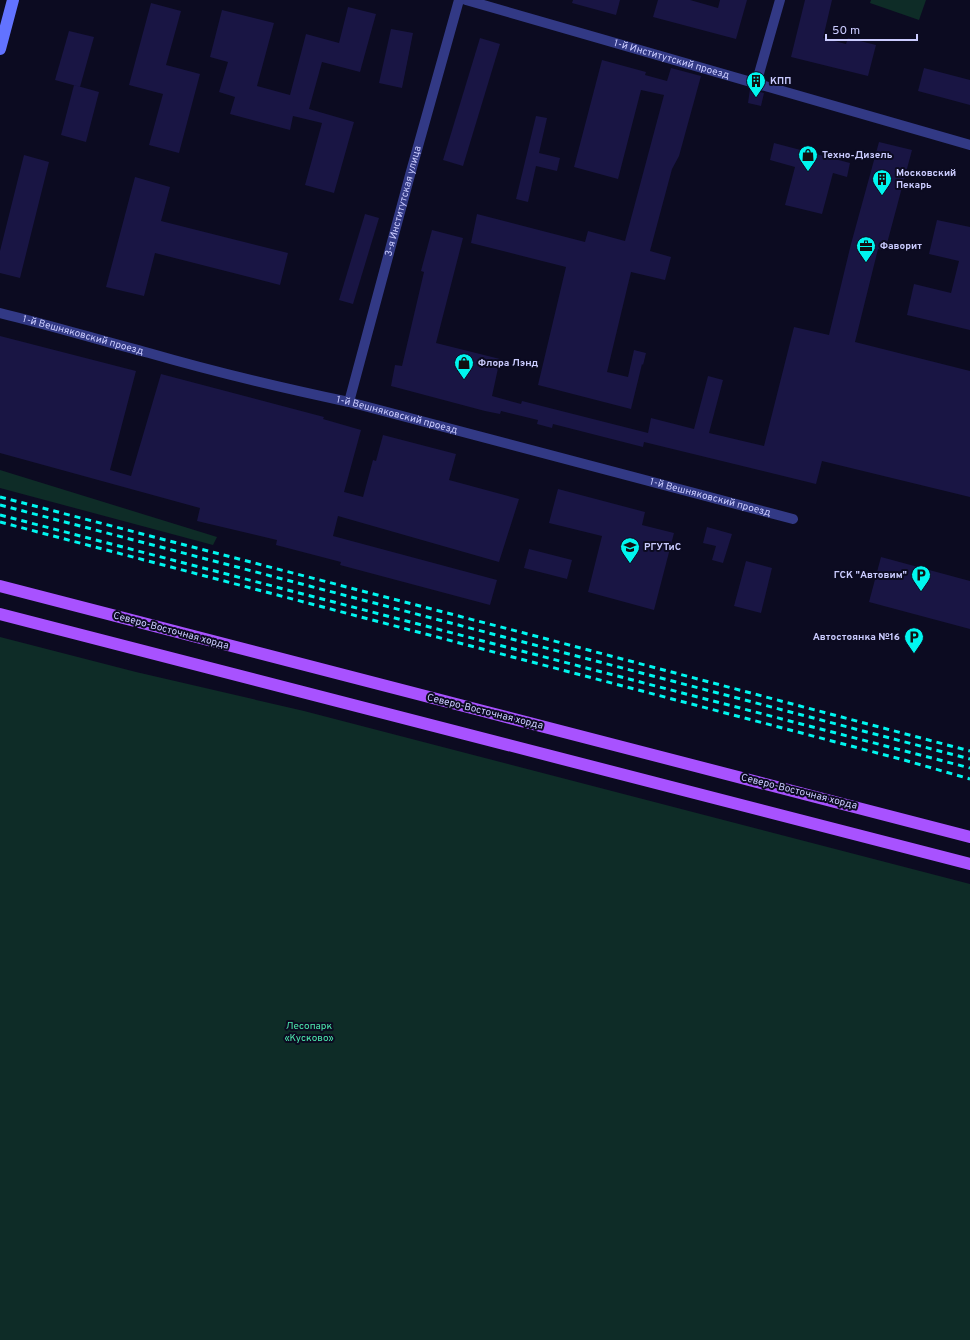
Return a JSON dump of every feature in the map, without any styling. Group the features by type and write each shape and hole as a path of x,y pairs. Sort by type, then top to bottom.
{"main road":[{"name":"Северо-Восточная хорда","path":"0,586 970,837"},
{"path":"0,614 970,864"}],"street":[{"path":"0,49 13,0"},
{"name":"3-я Институтская улица","path":"349,402 459,0"},
{"name":"1-й Институтский проезд","path":"466,0 970,145"},
{"path":"756,84 780,0"},
{"name":"1-й Вешняковский проезд","path":"0,313 246,378 349,402 793,519"}],"green space":[{"path":"871,0 926,0 919,20 870,3"},
{"path":"0,470 217,537 213,545 0,488"},
{"name":"Лесопарк «Кусково»","path":"0,637 136,672 304,711 970,884 970,1340 0,1340"}],"building":[{"path":"573,0 620,0 616,15 572,3"},
{"path":"658,0 690,0 718,8 720,0 747,0 736,39 653,17"},
{"path":"805,0 832,0 823,38 846,44 848,38 876,45 868,76 791,57"},
{"path":"151,3 181,11 166,65 200,74 179,153 149,145 163,94 129,85"},
{"path":"348,7 376,14 360,72 322,62 309,109 354,122 334,193 305,185 322,123 293,116 290,130 230,114 235,97 219,92 228,62 210,57 222,10 274,23 257,86 290,95 306,34 339,43"},
{"path":"391,29 413,33 402,88 379,83"},
{"path":"69,31 94,37 80,87 55,80"},
{"path":"480,38 500,44 463,166 443,160"},
{"path":"602,60 646,72 645,75 667,81 671,68 701,76 679,156 672,169 650,251 671,257 665,280 631,272 607,372 628,377 634,350 646,353 631,409 538,385 566,267 471,243 477,214 585,242 588,231 625,241 664,95 641,90 618,179 574,167"},
{"path":"924,68 970,80 970,105 918,91"},
{"path":"74,85 99,92 86,142 61,135"},
{"name":"КПП","path":"750,89 764,93 761,106 748,103"},
{"path":"536,116 547,118 539,153 560,158 557,171 536,166 528,202 516,199"},
{"path":"879,142 912,150 885,251 878,249 855,342 970,371 970,497 822,461 816,484 644,442 643,447 553,424 552,428 537,424 538,420 501,411 500,414 485,411 391,386 395,365 402,366 424,272 421,271 432,230 463,238 436,343 500,359 492,396 521,404 522,401 648,433 651,418 694,429 708,376 723,380 709,433 764,446 794,327 829,335 851,244"},
{"path":"774,143 850,163 847,177 833,173 822,214 785,205 795,167 770,160"},
{"path":"24,155 49,162 20,278 0,273 0,251"},
{"path":"135,177 170,187 161,221 288,253 280,285 155,253 144,296 106,287"},
{"path":"365,214 379,218 353,304 339,300"},
{"path":"937,220 970,227 970,330 907,315 914,284 951,293 959,261 929,254"},
{"path":"0,336 136,371 110,470 131,476 161,374 324,417 323,419 361,430 344,492 363,497 373,460 376,461 383,435 456,454 449,480 519,499 499,562 338,516 333,536 497,580 490,605 340,565 341,562 276,545 277,540 197,521 200,508 0,453"},
{"name":"РГУТиС","path":"558,489 645,512 642,525 674,533 654,610 588,592 602,536 549,523"},
{"path":"707,527 732,534 723,563 712,560 716,546 703,543"},
{"path":"529,549 572,560 567,579 524,568"},
{"name":"ГСК \"Автовим\"","path":"881,557 970,581 970,629 869,602"},
{"path":"746,561 772,568 761,613 734,606"}],"railway":[{"path":"0,497 970,751"},
{"path":"0,505 970,759"},
{"path":"0,515 970,768"},
{"path":"0,522 904,760 970,779"}],"place":[{"name":"КПП","path":"756,98"},
{"name":"Техно-Дизель","path":"808,172"},
{"name":"Московский Пекарь","path":"882,196"},
{"name":"Фаворит","path":"866,263"},
{"name":"Флора Лэнд","path":"464,380"},
{"name":"РГУТиС","path":"630,564"},
{"name":"ГСК \"Автовим\"","path":"921,592"},
{"name":"Автостоянка №16","path":"914,654"}]}
